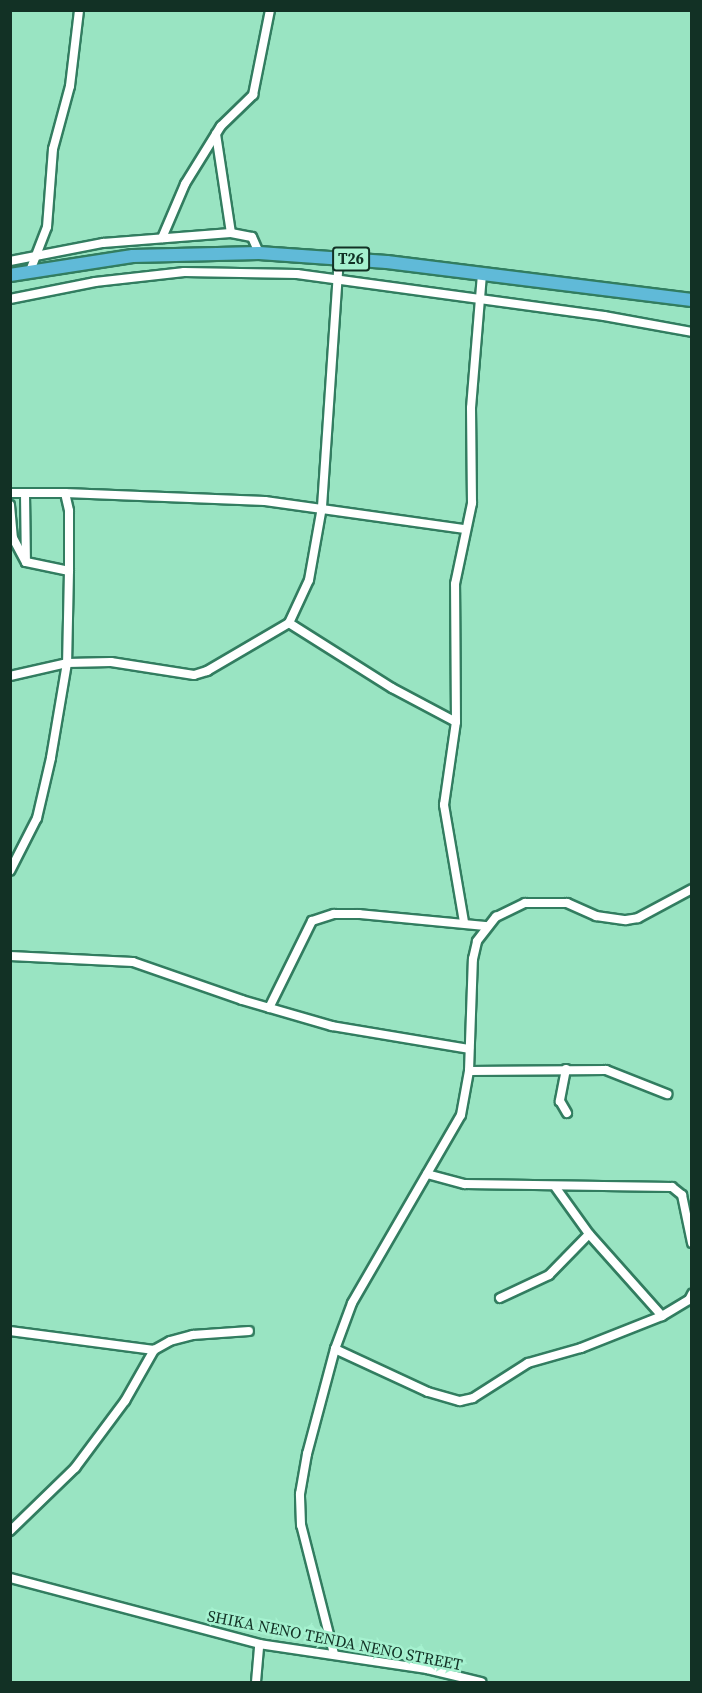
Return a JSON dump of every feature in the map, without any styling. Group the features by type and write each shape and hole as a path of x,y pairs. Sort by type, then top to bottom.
{"highway":[{"name":"T26","path":"10,275 133,256 259,253 339,258 692,300"}],"street":[{"path":"30,271 47,226 53,149 69,86 79,10"},
{"path":"162,238 185,184 216,134 227,118 249,103 253,95 270,10"},
{"path":"216,134 231,233"},
{"path":"10,261 37,255 162,238 231,233 252,237 259,253"},
{"path":"10,676 67,663 111,662 194,675 207,671 289,623 309,580 322,507 339,258"},
{"path":"10,300 95,282 184,272 337,278 604,316 692,332"},
{"path":"464,922 444,805 456,722 455,584 472,503 471,408 482,274"},
{"path":"10,871 37,818 51,758 67,663 69,511 65,493"},
{"path":"10,494 197,496 322,507 465,529"},
{"path":"25,494 26,562"},
{"path":"10,505 13,538 26,562 69,572"},
{"path":"289,623 392,688 456,722"},
{"path":"334,1654 299,1509 307,1454 335,1349 357,1293 456,1128 469,1071 472,959 486,926 509,908 545,901 567,903 613,920 638,918 692,889"},
{"path":"269,1008 312,921 334,914 359,914 464,922 486,926"},
{"path":"10,956 133,962 269,1008 332,1026 469,1049"},
{"path":"566,1069 560,1101 567,1113"},
{"path":"469,1071 606,1070 667,1094"},
{"path":"427,1174 453,1183 556,1188 672,1187 682,1195 692,1244"},
{"path":"556,1188 589,1234 662,1316"},
{"path":"500,1298 549,1275 589,1234"},
{"path":"335,1349 428,1392 460,1401 473,1398 528,1363 662,1316 689,1300 692,1294"},
{"path":"10,1331 154,1350"},
{"path":"10,1531 75,1468 125,1401 154,1350 170,1341 193,1335 249,1331"},
{"name":"SHIKA NENO TENDA NENO STREET","path":"10,1578 259,1644 427,1669 481,1683"},
{"path":"256,1683 259,1644"}]}
